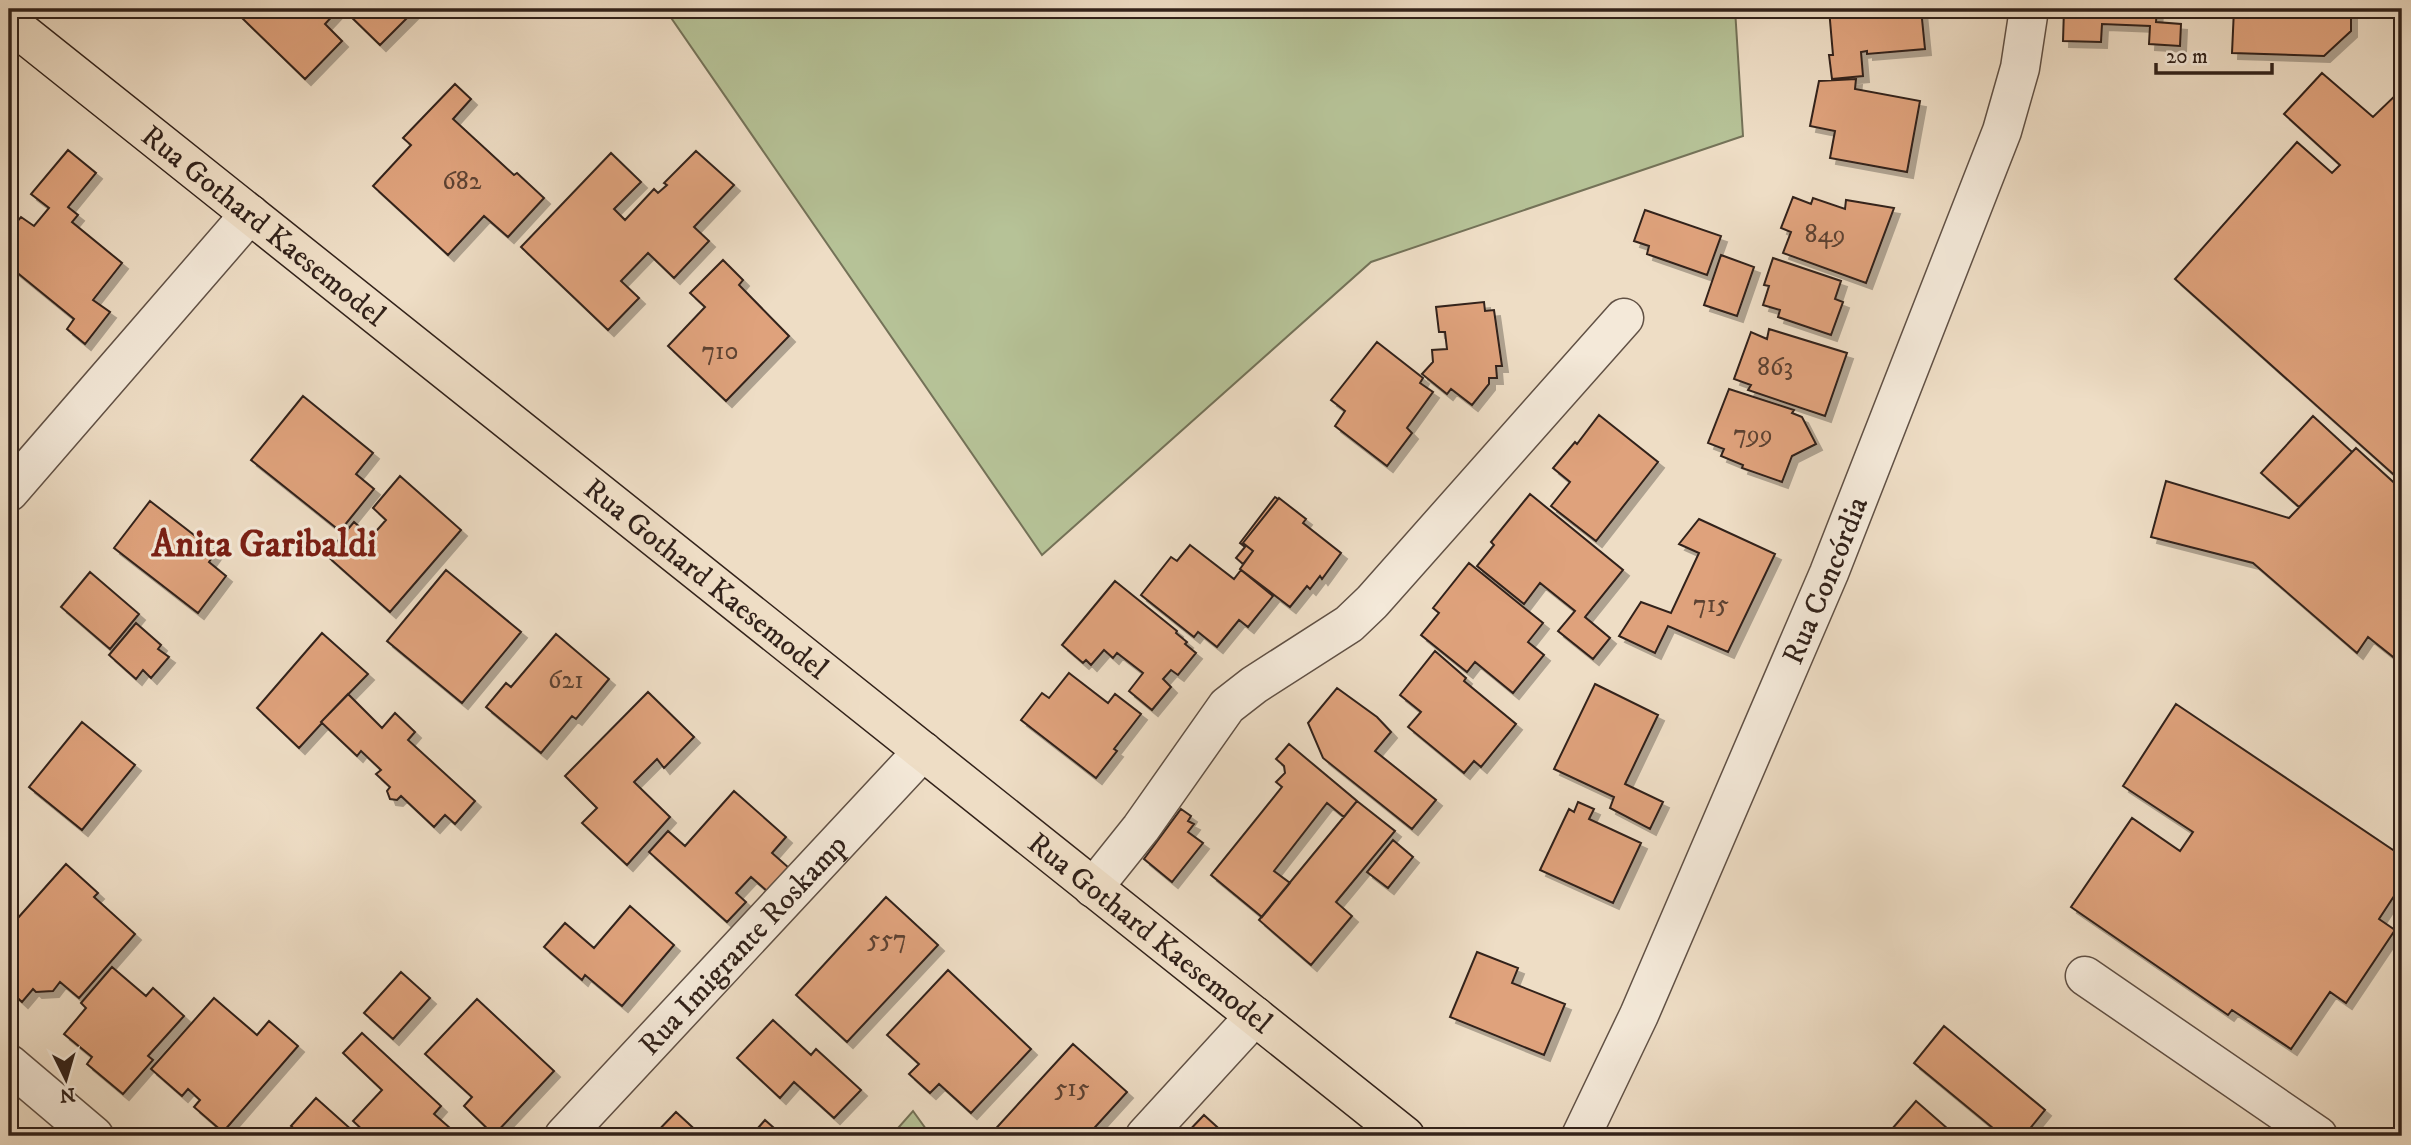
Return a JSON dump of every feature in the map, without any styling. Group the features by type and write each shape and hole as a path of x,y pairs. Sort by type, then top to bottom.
{"main road":[{"name":"Rua Gothard Kaesemodel","path":"9,22 1405,1136"}],"street":[{"name":"Rua Concórdia","path":"1581,1136 1639,1015 1829,573 2002,131 2020,68 2029,9"},
{"path":"9,492 250,214"},
{"path":"1093,888 1141,828 1227,706 1254,685 1349,624 1373,602 1624,318"},
{"name":"Rua Imigrante Roskamp","path":"564,1136 923,751"},
{"path":"2085,976 2318,1136"},
{"path":"1144,1136 1255,1016"},
{"path":"9,1064 94,1136"}],"green space":[{"path":"665,9 1735,9 1743,136 1371,262 1042,555"},
{"path":"913,1111 931,1136 891,1136"}],"building":[{"path":"251,9 339,9 325,24 342,41 305,79 242,18"},
{"path":"343,9 416,9 380,45"},
{"path":"1829,9 1921,9 1925,49 1867,54 1867,51 1861,52 1863,76 1832,79"},
{"path":"2064,9 2157,9 2156,22 2181,24 2180,46 2149,44 2150,26 2102,24 2101,42 2063,41"},
{"path":"2234,9 2351,9 2351,31 2324,56 2232,53"},
{"path":"2322,73 2373,117 2402,89 2402,482 2175,279 2297,142 2332,173 2340,165 2284,114"},
{"path":"1856,79 1855,89 1920,101 1907,172 1830,158 1835,131 1810,126 1819,81"},
{"path":"455,84 471,99 453,119 514,175 517,173 544,198 508,237 484,216 448,255 373,186 411,145 403,138"},
{"path":"68,150 96,173 68,207 78,215 72,222 122,263 93,300 110,312 85,344 67,329 74,319 9,266 9,231 21,217 34,226 49,208 31,194"},
{"path":"696,151 734,185 694,227 709,241 674,278 648,253 621,281 639,298 608,330 521,247 611,153 641,182 614,209 625,220 654,189 658,193 667,185 664,183"},
{"path":"1793,197 1811,204 1813,198 1845,209 1846,200 1894,208 1866,283 1783,253 1791,232 1781,228"},
{"path":"1645,210 1721,236 1707,275 1647,254 1649,246 1634,241"},
{"path":"1721,255 1754,267 1737,316 1704,305"},
{"path":"1773,258 1841,281 1835,299 1843,302 1831,335 1778,317 1780,310 1763,305 1769,286 1764,285"},
{"path":"723,260 743,280 739,285 789,336 726,401 668,346 705,307 690,293"},
{"path":"1484,302 1485,311 1494,310 1502,366 1496,366 1497,378 1489,378 1489,384 1472,405 1451,389 1447,394 1422,374 1433,362 1432,350 1447,349 1445,332 1439,332 1436,307"},
{"path":"1769,329 1847,353 1825,416 1748,390 1751,385 1734,379 1751,332 1767,339"},
{"path":"1377,342 1423,378 1420,383 1433,392 1407,428 1412,433 1387,466 1335,426 1345,411 1331,400"},
{"path":"1729,389 1794,410 1792,413 1802,417 1816,444 1792,456 1782,482 1742,468 1743,465 1721,456 1724,449 1708,443"},
{"path":"303,396 373,453 356,474 374,489 340,531 251,460"},
{"path":"1599,415 1658,462 1596,541 1551,506 1570,482 1553,468 1575,442 1577,444"},
{"path":"2313,416 2352,452 2299,507 2261,473"},
{"path":"2356,448 2402,490 2402,654 2397,660 2368,637 2357,653 2253,563 2151,537 2166,481 2289,518"},
{"path":"400,476 461,530 390,612 326,555 354,522 371,537 386,520 373,508"},
{"path":"1530,494 1623,570 1585,617 1610,638 1593,659 1558,631 1575,611 1540,583 1524,604 1477,566 1494,545 1491,542"},
{"path":"1275,497 1278,499 1243,543 1253,551 1243,564 1236,558 1245,547 1240,543"},
{"path":"1279,498 1306,519 1303,523 1341,553 1322,579 1320,576 1310,589 1307,586 1290,607 1240,569 1253,551 1243,543"},
{"path":"150,501 216,552 209,562 226,576 198,613 114,548"},
{"path":"1699,519 1775,554 1728,652 1668,626 1655,653 1619,636 1641,602 1671,613 1699,553 1679,544"},
{"path":"1190,545 1234,579 1241,570 1273,596 1248,627 1239,620 1217,647 1198,632 1194,637 1141,595 1171,557 1177,561"},
{"path":"1469,563 1543,623 1528,642 1544,655 1513,693 1475,662 1467,672 1421,635 1439,613 1433,608"},
{"path":"446,570 521,632 462,703 387,641"},
{"path":"90,572 139,614 110,649 61,607"},
{"path":"1115,581 1177,631 1187,642 1185,644 1196,653 1178,675 1171,670 1163,679 1171,687 1152,710 1129,691 1143,673 1117,653 1113,658 1104,650 1091,665 1086,660 1083,663 1062,645"},
{"path":"136,623 161,645 158,649 169,657 151,678 143,670 136,679 109,655"},
{"path":"322,633 368,674 299,748 257,708"},
{"path":"556,634 609,679 576,719 572,716 541,753 486,707 506,683 511,687"},
{"path":"1435,651 1466,678 1464,681 1516,724 1481,767 1474,761 1464,773 1408,727 1421,712 1400,695"},
{"path":"1069,673 1108,703 1115,694 1141,714 1096,778 1021,720 1042,693 1049,698"},
{"path":"1595,684 1658,715 1625,784 1663,802 1650,829 1610,808 1614,797 1554,769"},
{"path":"1337,688 1377,717 1391,732 1375,751 1436,800 1412,829 1323,758 1308,723"},
{"path":"648,692 694,737 664,768 657,759 634,782 670,817 627,865 582,823 597,808 565,776"},
{"path":"348,694 382,728 395,713 415,732 408,740 475,801 455,824 445,815 434,827 401,796 397,800 390,799 387,791 390,787 376,774 381,770 361,751 357,756 321,722"},
{"path":"2176,704 2402,856 2402,884 2379,919 2395,930 2346,1003 2330,992 2291,1049 2232,1010 2228,1015 2071,907 2132,818 2180,851 2193,832 2123,786"},
{"path":"82,722 135,765 82,830 29,787"},
{"path":"1289,744 1357,801 1344,817 1327,803 1274,871 1290,883 1262,917 1211,875 1282,787 1276,782 1285,773 1284,766 1276,759"},
{"path":"734,791 786,837 772,853 789,868 767,891 751,877 736,893 746,902 727,922 649,852 668,831 685,846"},
{"path":"1357,801 1395,831 1336,902 1352,916 1311,965 1259,920"},
{"path":"1578,802 1594,809 1589,819 1641,843 1613,903 1540,870 1569,809 1574,812"},
{"path":"1181,809 1191,816 1188,821 1194,824 1188,832 1203,843 1172,882 1144,859"},
{"path":"1393,840 1413,857 1388,888 1367,872"},
{"path":"66,864 98,893 94,897 135,934 79,998 60,982 53,991 36,992 33,989 22,1002 9,990 9,928"},
{"path":"886,897 938,945 847,1042 796,995"},
{"path":"630,906 674,945 622,1006 585,975 582,980 544,947 565,923 594,948"},
{"path":"1477,952 1518,968 1512,983 1565,1004 1544,1055 1450,1017"},
{"path":"112,967 146,996 153,988 184,1016 148,1056 153,1060 123,1094 87,1064 92,1057 64,1034 86,1008 81,1003"},
{"path":"948,970 1031,1049 971,1113 939,1084 930,1093 909,1074 919,1064 887,1035"},
{"path":"401,972 430,998 393,1039 364,1013"},
{"path":"214,998 257,1035 269,1021 298,1046 223,1132 194,1107 200,1100 188,1089 182,1096 151,1069"},
{"path":"477,999 554,1071 494,1135 464,1106 472,1097 425,1054"},
{"path":"773,1020 811,1055 816,1049 861,1090 834,1118 794,1082 780,1098 737,1058"},
{"path":"1944,1026 2045,1110 2024,1136 1989,1136 1994,1129 1914,1063"},
{"path":"362,1033 441,1106 434,1114 459,1136 369,1136 353,1121 382,1090 343,1053"},
{"path":"1073,1044 1127,1092 1087,1136 989,1136"},
{"path":"316,1098 354,1132 350,1136 302,1136 291,1126"},
{"path":"1916,1101 1956,1136 1886,1136"},
{"path":"676,1112 702,1136 653,1136"},
{"path":"1204,1115 1227,1136 1184,1136"},
{"path":"765,1120 783,1136 751,1136"}],"district":[{"name":"Anita Garibaldi","path":"264,543"}]}
